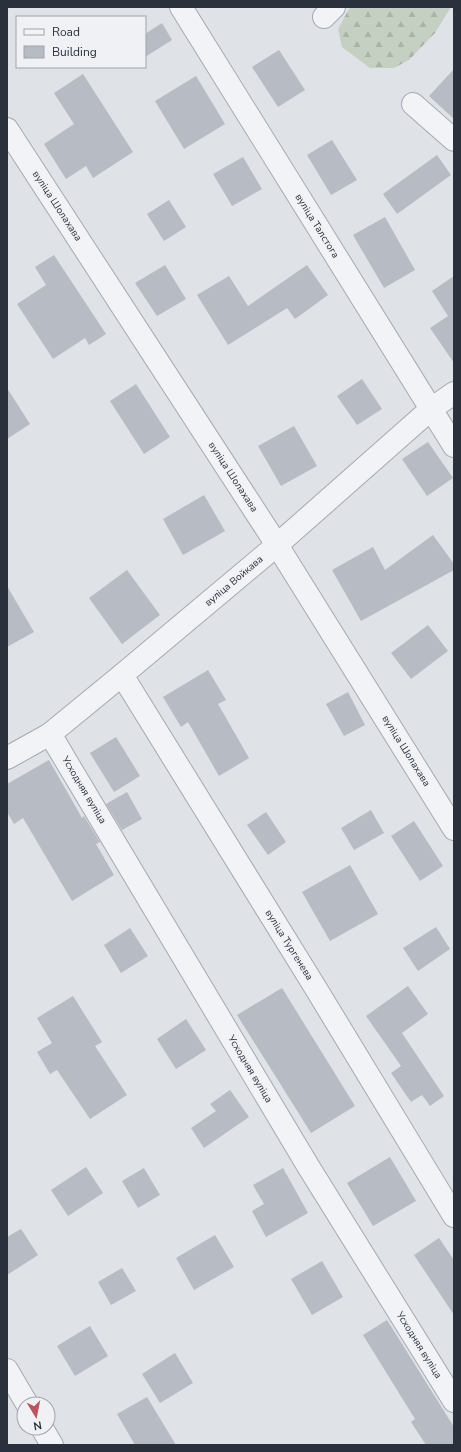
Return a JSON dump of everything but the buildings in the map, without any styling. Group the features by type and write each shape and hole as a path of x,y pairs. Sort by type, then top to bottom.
{"street":[{"name":"вуліца Талстога","path":"181,7 454,446"},
{"path":"413,104 454,140"},
{"name":"вуліца Шолахава","path":"7,129 277,545 454,829"},
{"name":"вуліца Войкава","path":"7,758 50,734 277,545 431,410 454,393"},
{"name":"вуліца Тургенева","path":"122,675 315,987 454,1216"},
{"name":"Усходняя вуліца","path":"50,734 308,1166 454,1401"},
{"path":"7,1370 23,1396"},
{"path":"47,1436 52,1445"}],"green space":[{"path":"350,7 451,7 435,33 409,60 394,68 370,68 342,47 338,29"}]}
